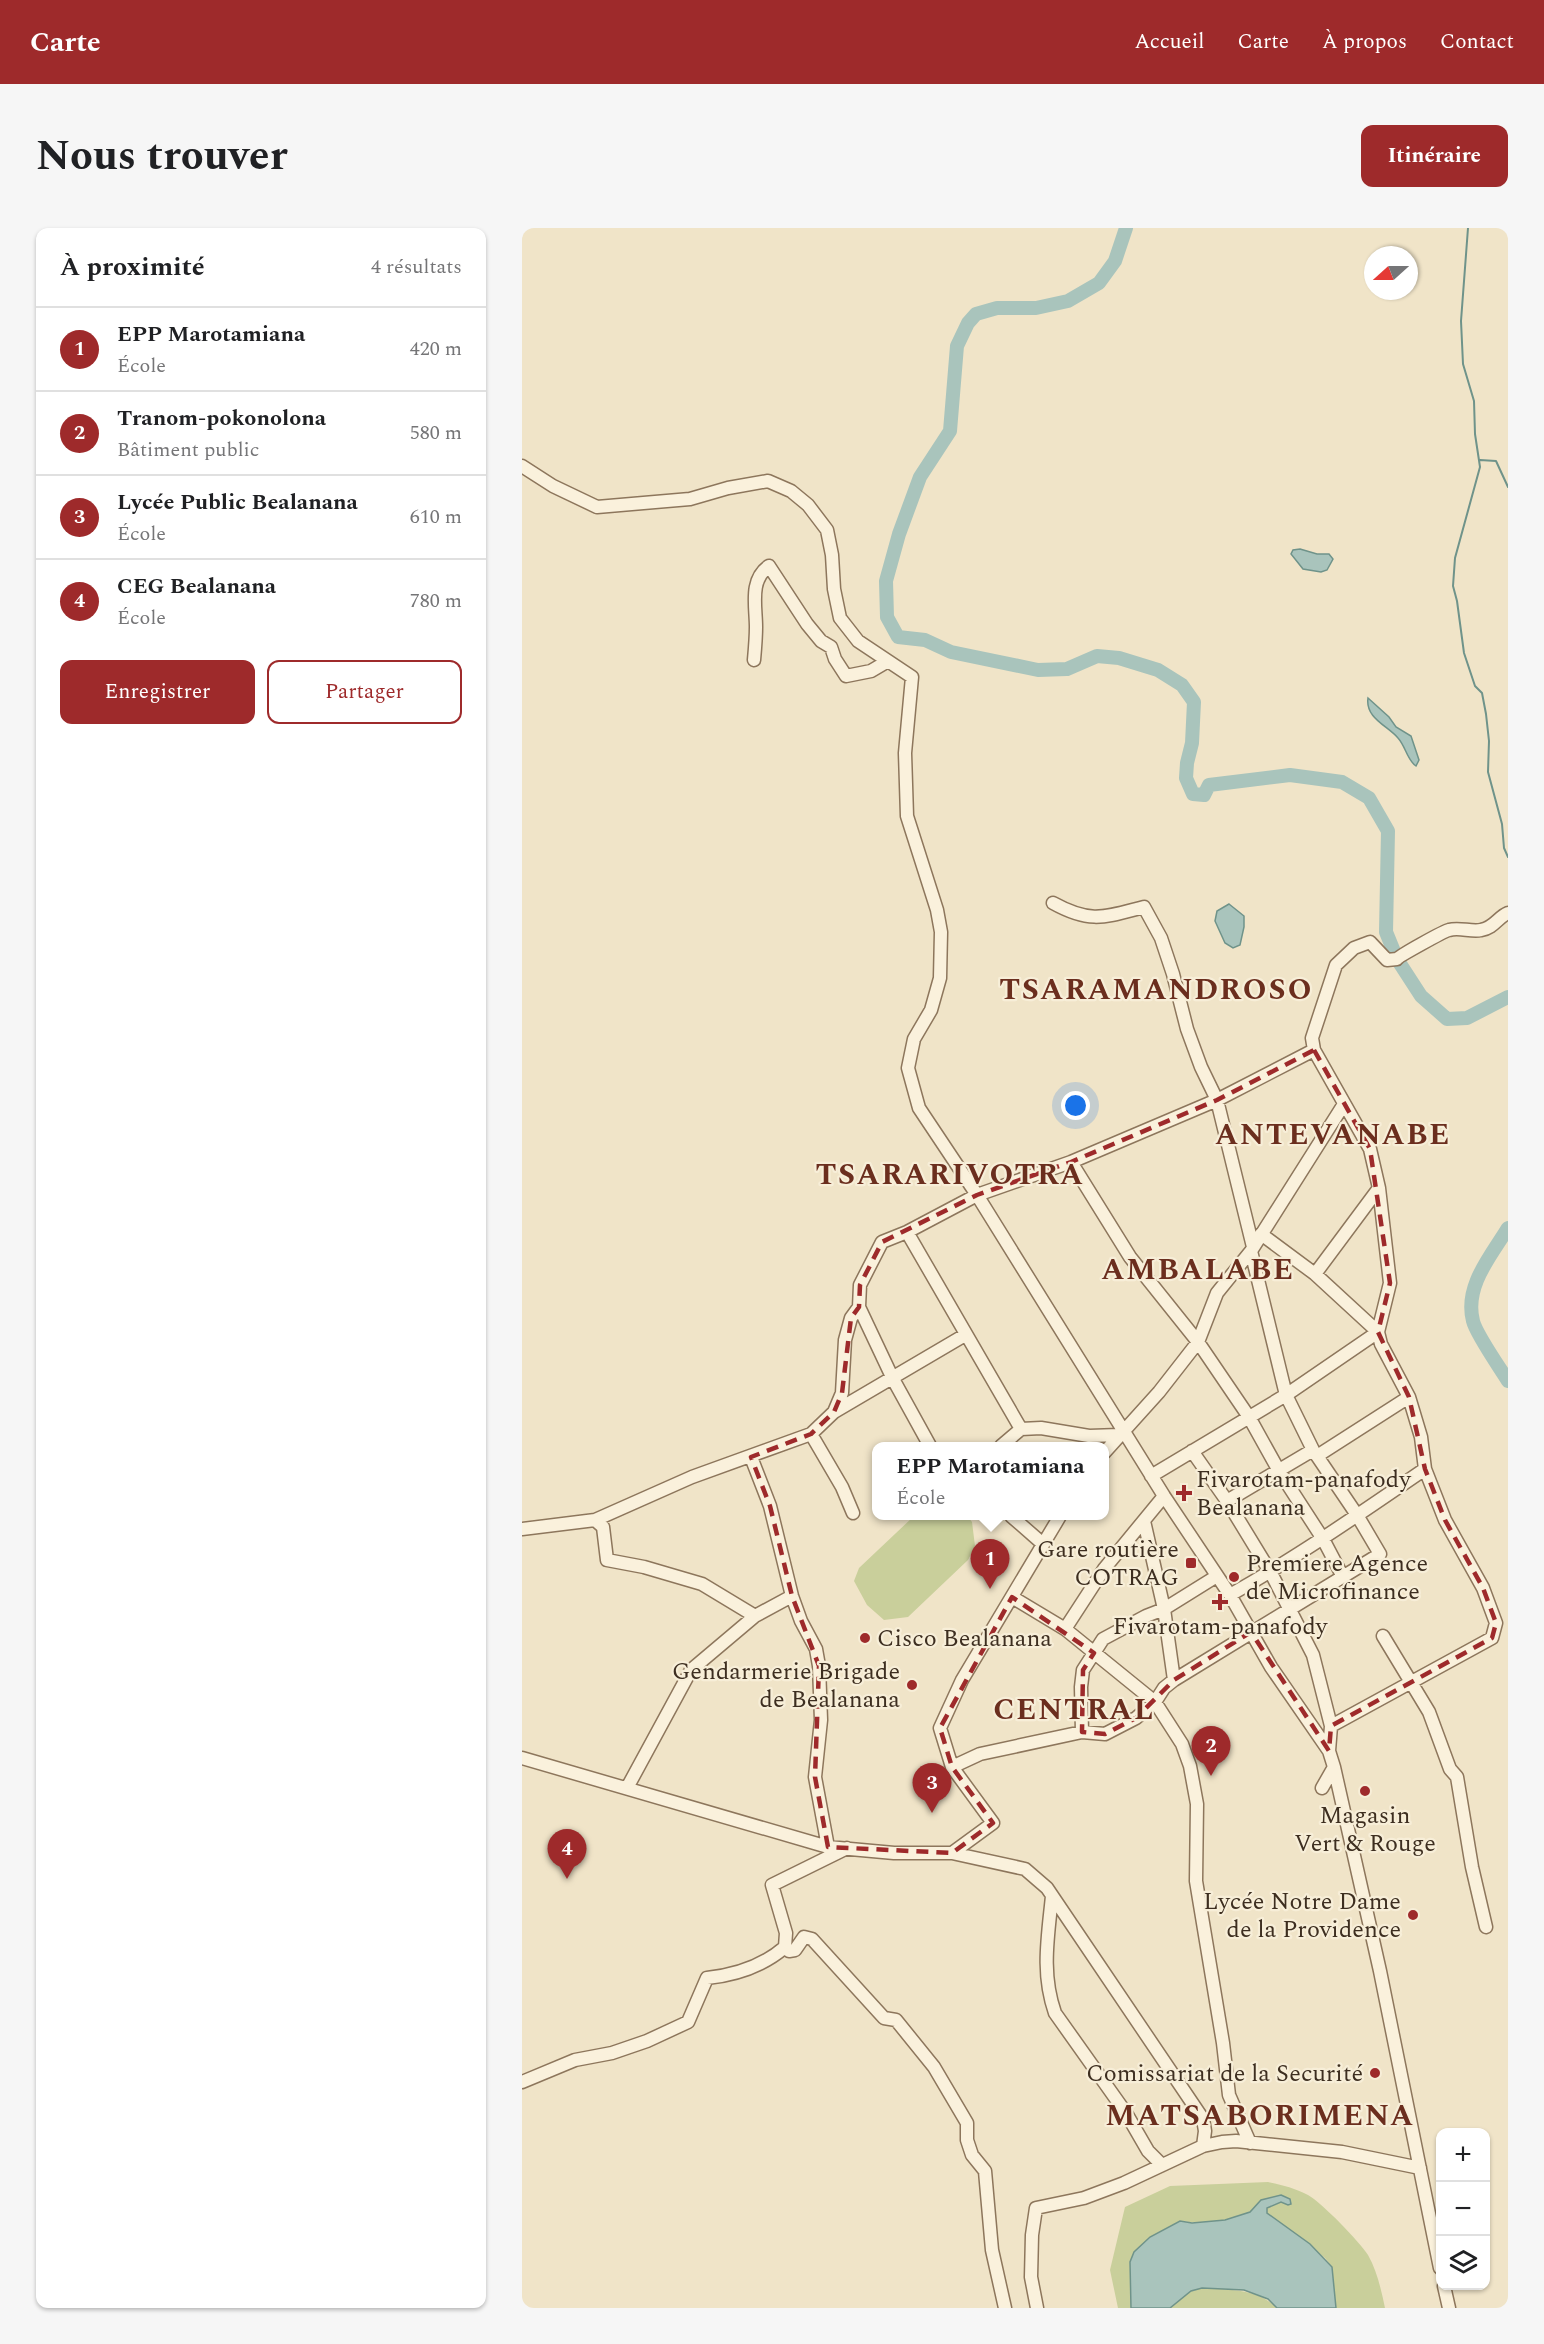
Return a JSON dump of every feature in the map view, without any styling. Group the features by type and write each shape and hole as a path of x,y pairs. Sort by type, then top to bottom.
{"street":[{"path":"522,466 553,486 597,507 690,499 728,488 768,481 791,490 808,505 827,530 840,618 858,641 912,677 905,753 907,816 937,910 941,932 940,978 931,1010 914,1039 908,1068 919,1108 977,1195 1121,1434 1152,1476 1230,1596 1271,1667 1329,1750 1380,1971 1436,2248"},
{"path":"754,660 754,596 757,581 763,571 770,566 807,624 821,641 831,647 834,659 846,676 870,671 888,661"},
{"path":"952,1767 980,1754 1082,1732 1105,1734 1136,1718 1155,1702 1164,1688 1174,1680 1380,1554 1315,1453 1286,1395 1217,1100 1186,1029 1173,974 1161,938 1144,907 1103,918 1088,918 1053,903"},
{"path":"1331,1726 1492,1638 1496,1623 1484,1588 1445,1520 1425,1469 1421,1437 1409,1397 1381,1344 1378,1332 1390,1282 1380,1188 1370,1149 1314,1050 1312,1038 1336,965 1354,948 1370,942 1387,960 1396,959 1442,932 1451,929 1481,930 1494,925 1508,913"},
{"path":"834,1412 842,1393 845,1340 850,1318 858,1306 860,1285 879,1245 977,1195 1071,1162 1217,1100 1314,1050"},
{"path":"1109,1448 1159,1392 1198,1342 1217,1293 1252,1249 1344,1104"},
{"path":"1071,1162 1130,1257 1198,1342 1249,1417 1279,1471 1323,1539 1343,1577"},
{"path":"1316,1274 1380,1188"},
{"path":"907,1232 1021,1429"},
{"path":"1261,1234 1316,1274 1378,1332"},
{"path":"858,1306 893,1379 928,1442"},
{"path":"1152,1476 1286,1395 1378,1332"},
{"path":"522,1529 595,1520 692,1477 811,1434 834,1412 966,1335"},
{"path":"1227,1501 1315,1453 1409,1397"},
{"path":"1006,1442 1021,1429 1041,1428 1089,1436 1121,1434"},
{"path":"811,1434 842,1487 853,1513"},
{"path":"1192,1451 1227,1501 1271,1572 1313,1655 1331,1726 1329,1750"},
{"path":"751,1457 770,1506 792,1596 801,1621 816,1649 821,1720 816,1778 828,1846"},
{"path":"1230,1596 1323,1539 1425,1469"},
{"path":"1065,1629 1104,1569 1164,1496"},
{"path":"595,1520 603,1527 607,1560 644,1567 702,1584 755,1616"},
{"path":"1017,1520 1043,1544"},
{"path":"952,1853 993,1823 952,1767 940,1728 963,1680 1057,1520"},
{"path":"1144,1521 1164,1609 1174,1680"},
{"path":"1082,1732 1083,1670 1103,1639 1164,1609 1217,1576"},
{"path":"627,1788 691,1670 755,1616 792,1596"},
{"path":"1012,1597 1065,1629 1155,1702 1182,1744 1190,1767 1197,1804 1196,1881 1223,2043 1229,2095 1250,2143"},
{"path":"1383,1636 1429,1712 1450,1769 1457,1777 1472,1868 1486,1927"},
{"path":"522,1758 828,1846 894,1853 952,1853 1025,1869 1047,1888 1203,2119 1205,2132 1203,2146"},
{"path":"1322,1788 1334,1767"},
{"path":"522,2082 575,2060 612,2053 647,2041 688,2022 707,1978 754,1967 773,1957 785,1947 786,1933 772,1885 848,1848"},
{"path":"1052,1896 1045,1968 1049,1997 1055,2013 1126,2113 1148,2151 1162,2165"},
{"path":"785,1947 789,1951 795,1950 804,1937 812,1939 884,2018 896,2020 934,2067 967,2123 967,2140 972,2155 986,2171 992,2250 1005,2308"},
{"path":"1037,2308 1031,2277 1032,2235 1036,2208 1084,2198 1203,2146 1222,2142 1250,2143 1342,2152 1420,2168"},
{"path":"1445,2290 1449,2308"}],"highlighted area":[{"path":"1314,1050 1370,1149 1390,1283 1378,1332 1409,1397 1425,1469 1445,1520 1483,1588 1496,1623 1492,1638 1331,1726 1329,1751 1251,1632 1174,1680 1136,1718 1105,1734 1082,1732 1083,1670 1094,1653 1012,1597 940,1728 952,1767 993,1823 952,1853 828,1847 815,1777 819,1666 792,1596 770,1506 751,1457 811,1434 834,1412 842,1393 851,1318 859,1307 860,1285 882,1242 977,1195 1071,1162 1217,1100"}],"green space":[{"path":"910,1520 970,1520 972,1522 975,1546 968,1560 908,1617 884,1620 867,1605 854,1581 859,1568"},
{"path":"1268,2182 1308,2195 1349,2232 1371,2261 1385,2308 1336,2308 1332,2267 1325,2258 1267,2213 1267,2208 1290,2199 1261,2200 1245,2215 1227,2220 1180,2221 1130,2262 1131,2308 1118,2308 1110,2270 1125,2207 1170,2186"},
{"path":"1202,2288 1252,2293 1269,2301 1277,2308 1170,2308 1191,2291"}],"water":[{"path":"1300,549 1317,554 1329,554 1333,559 1327,570 1321,572 1303,569 1291,554 1293,550"},
{"path":"1368,698 1389,717 1396,727 1411,736 1419,760 1416,766 1398,738 1370,711"},
{"path":"1229,904 1244,916 1240,945 1233,948 1225,943 1215,921 1217,911"},
{"path":"1281,2195 1290,2199 1291,2204 1281,2202 1267,2208 1267,2213 1310,2244 1332,2267 1336,2308 1277,2308 1268,2299 1244,2290 1202,2288 1191,2291 1170,2308 1131,2308 1130,2262 1134,2252 1150,2237 1180,2221 1192,2223 1225,2220 1250,2212 1261,2200"}],"waterway":[{"path":"1126,228 1115,261 1099,283 1068,301 1036,308 997,308 976,314 968,323 957,346 950,431 920,477 899,534 886,581 887,617 898,637 925,640 951,652 1038,670 1067,669 1097,656 1119,658 1158,670 1182,685 1194,702 1192,743 1186,778 1193,794 1204,795 1209,785 1290,775 1342,782 1369,798 1388,831 1386,932 1397,959 1421,996 1447,1019 1467,1018 1508,997"},
{"path":"1468,228 1461,321 1463,364 1474,401 1475,434 1480,467 1455,558 1453,586 1464,653 1475,686 1482,693 1489,741 1488,772 1502,824 1504,848 1508,857"},
{"path":"1480,460 1496,461 1508,487"},
{"path":"1508,1228 1481,1272 1472,1296 1471,1308 1473,1321 1479,1334 1508,1381"}],"place":[{"name":"Fivarotam-panafody Bealanana","path":"1184,1493"},
{"name":"Gare routière COTRAG","path":"1191,1563"},
{"name":"Premiere Agence de Microfinance","path":"1234,1577"},
{"name":"EPP Marotamiana","path":"990,1589"},
{"name":"Fivarotam-panafody","path":"1220,1602"},
{"name":"Cisco Bealanana","path":"865,1638"},
{"name":"Gendarmerie Brigade de Bealanana","path":"912,1685"},
{"name":"Tranom-pokonolona","path":"1211,1776"},
{"name":"Magasin Vert & Rouge","path":"1365,1791"},
{"name":"Lycée Public Bealanana","path":"932,1813"},
{"name":"CEG Bealanana","path":"567,1879"},
{"name":"Lycée Notre Dame de la Providence","path":"1413,1915"},
{"name":"Comissariat de la Securité","path":"1375,2073"}],"district":[{"name":"TSARAMANDROSO","path":"1156,989"},
{"name":"ANTEVANABE","path":"1333,1134"},
{"name":"TSARARIVOTRA","path":"950,1174"},
{"name":"AMBALABE","path":"1198,1269"},
{"name":"CENTRAL","path":"1074,1709"},
{"name":"MATSABORIMENA","path":"1260,2115"}]}
